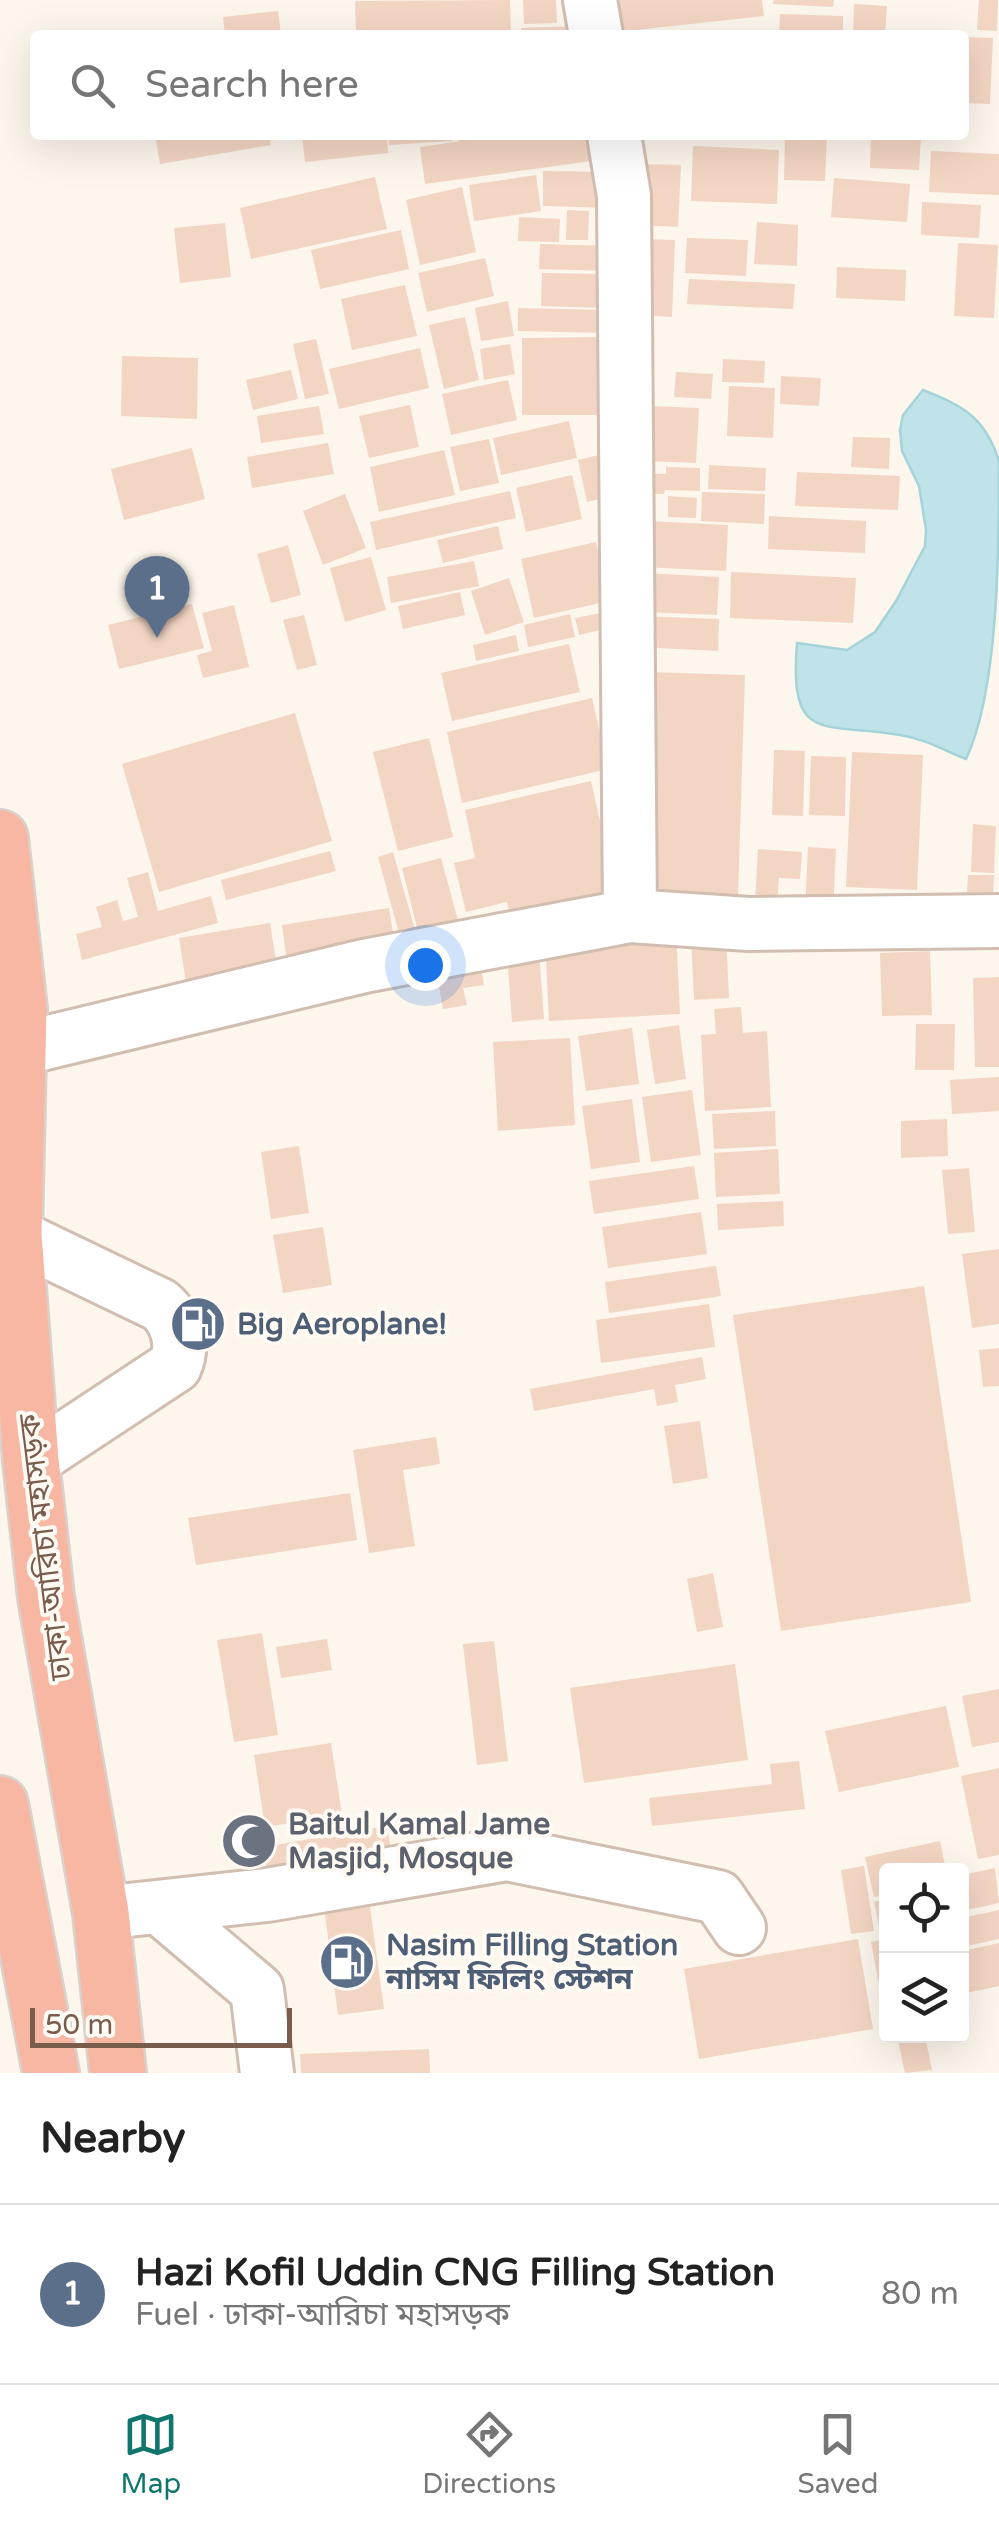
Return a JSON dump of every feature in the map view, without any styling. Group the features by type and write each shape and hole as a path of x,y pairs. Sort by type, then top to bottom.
{"highway":[{"name":"ঢাকা-আরিচা মহাসড়ক","path":"0,838 12,1019 14,1236 31,1461 46,1598 100,1913 118,2073"},
{"path":"0,1804 51,2073"}],"street":[{"path":"590,0 595,30"},
{"path":"615,140 624,196 630,916"},
{"path":"12,1019 364,966 630,916 749,924 999,921"},
{"path":"14,1236 160,1304 172,1315 181,1352 175,1366 31,1461"},
{"path":"100,1913 268,1895 507,1854 718,1897 739,1928"},
{"path":"158,1907 256,1990 267,2073"}],"water":[{"path":"923,390 971,415 987,434 999,461 991,657 977,730 966,759 909,737 816,722 806,714 799,699 796,676 797,643 847,650 875,632 925,546 919,486 902,451 900,430 903,415"}],"building":[{"path":"510,0 511,30 356,30 355,1"},
{"path":"523,0 556,0 557,23 524,24"},
{"path":"615,0 762,0 764,16 618,30"},
{"path":"774,0 834,0 833,7 773,4"},
{"path":"979,0 998,0 997,31 977,30"},
{"path":"854,4 887,6 885,30 853,30"},
{"path":"278,11 280,30 224,30 223,17"},
{"path":"780,14 843,16 843,30 779,30"},
{"path":"584,26 584,30 521,30"},
{"path":"969,37 993,38 990,104 969,103"},
{"path":"156,140 270,140 271,145 160,164"},
{"path":"303,140 387,140 388,153 305,162"},
{"path":"389,140 452,140 452,141 389,145"},
{"path":"597,140 599,160 425,184 420,147 458,141"},
{"path":"785,140 827,140 825,181 784,180"},
{"path":"871,140 921,140 919,170 870,168"},
{"path":"693,146 779,150 777,204 691,201"},
{"path":"931,151 999,154 999,195 929,192"},
{"path":"641,164 681,165 678,227 638,225"},
{"path":"543,171 609,172 608,208 543,206"},
{"path":"536,175 541,211 474,221 469,185"},
{"path":"375,177 387,229 251,259 240,208"},
{"path":"834,178 910,184 907,222 831,217"},
{"path":"462,187 476,252 420,265 406,200"},
{"path":"922,202 981,205 979,238 921,235"},
{"path":"567,210 589,211 588,240 566,240"},
{"path":"519,217 560,219 559,242 518,241"},
{"path":"757,222 798,225 797,266 754,264"},
{"path":"225,223 231,277 180,283 174,228"},
{"path":"401,230 409,269 320,289 311,250"},
{"path":"687,238 748,240 746,276 685,273"},
{"path":"641,239 675,240 672,317 638,315"},
{"path":"958,243 998,245 994,318 954,316"},
{"path":"540,244 611,246 610,271 539,269"},
{"path":"485,258 494,296 427,312 418,273"},
{"path":"837,267 906,270 905,301 836,298"},
{"path":"542,273 605,274 604,308 541,306"},
{"path":"689,279 795,284 793,309 687,304"},
{"path":"405,285 417,336 352,350 341,299"},
{"path":"508,301 514,336 481,341 475,308"},
{"path":"518,308 607,310 607,333 518,331"},
{"path":"465,317 479,380 444,389 429,325"},
{"path":"602,337 602,415 522,415 522,338"},
{"path":"316,339 329,394 305,399 293,344"},
{"path":"510,344 515,374 484,380 480,349"},
{"path":"420,348 429,388 339,409 329,369"},
{"path":"122,356 198,358 197,419 121,416"},
{"path":"723,359 765,361 764,383 722,382"},
{"path":"291,370 298,399 253,410 246,380"},
{"path":"676,372 713,374 711,399 674,397"},
{"path":"781,376 821,378 819,406 780,404"},
{"path":"508,380 517,420 451,435 442,394"},
{"path":"729,386 775,388 773,438 727,436"},
{"path":"410,405 419,447 369,458 359,416"},
{"path":"319,406 324,434 261,443 257,416"},
{"path":"649,406 699,408 696,463 647,461"},
{"path":"569,421 577,458 501,475 493,438"},
{"path":"853,437 890,438 889,469 851,467"},
{"path":"489,439 499,483 460,491 450,447"},
{"path":"328,443 334,474 252,488 247,457"},
{"path":"192,448 205,499 124,520 111,469"},
{"path":"444,450 455,495 379,512 370,467"},
{"path":"603,454 612,496 587,502 578,460"},
{"path":"709,465 766,468 765,491 708,489"},
{"path":"666,467 700,468 700,491 636,494 637,473 666,474"},
{"path":"797,472 900,476 898,510 795,506"},
{"path":"572,475 582,519 526,532 516,488"},
{"path":"510,491 516,518 376,550 370,522"},
{"path":"702,492 765,494 764,524 701,521"},
{"path":"345,494 366,548 323,565 303,511"},
{"path":"668,496 697,498 696,518 668,517"},
{"path":"769,516 866,521 865,553 768,549"},
{"path":"645,521 728,525 726,571 643,567"},
{"path":"498,526 503,549 443,563 437,540"},
{"path":"596,542 609,601 534,618 521,559"},
{"path":"288,545 301,595 271,603 257,554"},
{"path":"371,557 386,610 345,622 330,568"},
{"path":"474,561 479,586 391,603 387,577"},
{"path":"731,572 856,578 853,623 730,618"},
{"path":"643,573 719,577 717,615 641,612"},
{"path":"509,578 524,622 485,635 471,591"},
{"path":"460,592 465,615 403,629 398,606"},
{"path":"192,604 204,648 119,669 108,625"},
{"path":"234,605 249,667 203,678 197,655 212,651 202,613"},
{"path":"601,613 605,629 579,635 575,618"},
{"path":"570,614 575,637 528,647 524,625"},
{"path":"304,615 317,665 297,670 283,620"},
{"path":"639,616 719,619 718,651 638,647"},
{"path":"516,635 519,651 476,661 473,645"},
{"path":"569,644 580,692 452,721 441,673"},
{"path":"649,672 745,675 738,896 641,893"},
{"path":"592,698 608,769 462,803 447,732"},
{"path":"295,713 332,841 159,892 122,764"},
{"path":"429,738 453,837 398,851 373,752"},
{"path":"774,750 805,751 803,816 772,815"},
{"path":"852,752 923,755 917,890 846,887"},
{"path":"811,756 846,757 845,816 809,815"},
{"path":"591,781 617,896 511,920 507,902 466,912 454,863 475,858 465,810"},
{"path":"973,824 996,826 994,873 971,872"},
{"path":"808,847 836,849 833,912 805,911"},
{"path":"758,849 802,852 800,879 779,878 777,903 755,901"},
{"path":"330,851 336,871 226,900 221,880"},
{"path":"393,852 417,937 401,941 378,857"},
{"path":"441,858 459,924 419,935 402,868"},
{"path":"148,872 158,911 211,896 218,923 82,960 76,934 102,927 96,907 117,900 123,921 138,917 127,878"},
{"path":"968,875 994,875 992,915 966,914"},
{"path":"389,908 395,945 287,962 282,925"},
{"path":"270,923 278,974 187,988 179,938"},
{"path":"676,932 680,1014 549,1021 545,939"},
{"path":"726,935 729,998 694,1000 691,937"},
{"path":"539,951 544,1019 512,1022 507,954"},
{"path":"930,951 932,1015 882,1016 880,953"},
{"path":"478,952 484,985 463,988 467,1005 443,1009 434,960"},
{"path":"999,977 999,1067 975,1067 973,978"},
{"path":"741,1007 743,1033 767,1031 771,1107 705,1111 701,1035 716,1034 714,1009"},
{"path":"916,1024 955,1024 954,1070 915,1070"},
{"path":"679,1025 686,1079 655,1084 647,1030"},
{"path":"632,1028 639,1084 586,1091 578,1036"},
{"path":"570,1038 575,1125 498,1131 493,1042"},
{"path":"999,1077 999,1111 952,1114 950,1080"},
{"path":"692,1090 701,1155 651,1162 642,1097"},
{"path":"632,1099 640,1162 591,1169 582,1106"},
{"path":"775,1111 776,1146 714,1149 712,1114"},
{"path":"947,1119 948,1156 901,1158 901,1121"},
{"path":"299,1146 309,1213 271,1219 261,1152"},
{"path":"778,1149 780,1194 716,1197 714,1153"},
{"path":"694,1166 699,1199 594,1214 589,1181"},
{"path":"969,1168 975,1232 948,1234 942,1170"},
{"path":"783,1201 784,1226 718,1230 717,1204"},
{"path":"701,1212 707,1254 608,1268 602,1227"},
{"path":"323,1227 332,1285 283,1293 273,1235"},
{"path":"999,1249 999,1324 972,1328 962,1254"},
{"path":"716,1266 721,1296 609,1313 605,1282"},
{"path":"924,1286 971,1602 781,1631 733,1315"},
{"path":"709,1304 715,1347 601,1363 596,1320"},
{"path":"999,1348 999,1386 983,1387 979,1350"},
{"path":"702,1357 706,1379 675,1385 678,1402 657,1406 654,1389 534,1411 530,1389"},
{"path":"700,1421 708,1478 673,1484 664,1426"},
{"path":"436,1437 440,1464 403,1470 415,1546 369,1553 353,1450"},
{"path":"350,1493 357,1540 196,1565 188,1518"},
{"path":"713,1573 723,1627 697,1632 687,1579"},
{"path":"262,1633 278,1735 234,1742 217,1640"},
{"path":"327,1639 332,1670 281,1678 276,1647"},
{"path":"494,1641 508,1761 477,1765 463,1644"},
{"path":"735,1664 748,1760 584,1783 570,1688"},
{"path":"999,1689 999,1742 972,1747 962,1696"},
{"path":"946,1706 959,1767 839,1792 825,1731"},
{"path":"331,1743 342,1815 265,1827 254,1755"},
{"path":"799,1761 805,1809 652,1826 649,1798 772,1784 770,1764"},
{"path":"999,1768 999,1855 978,1859 961,1776"},
{"path":"387,1826 393,1861 269,1883 263,1847"},
{"path":"940,1841 945,1863 879,1863 879,1896 874,1897 865,1857"},
{"path":"864,1866 874,1931 851,1934 841,1870"},
{"path":"995,1868 999,1903 969,1909 969,1874"},
{"path":"370,1907 384,2009 338,2015 325,1914"},
{"path":"999,1910 999,1939 969,1945 969,1916"},
{"path":"858,1939 873,2029 699,2059 684,1969"},
{"path":"879,1940 879,1984 871,1942"},
{"path":"999,1943 999,1986 969,1992 969,1949"},
{"path":"899,2043 926,2043 932,2070 905,2073"},
{"path":"429,2049 430,2073 301,2073 300,2054"}],"place":[{"name":"Hazi Kofil Uddin CNG Filling Station","path":"157,638"},
{"name":"Big Aeroplane!","path":"198,1324"},
{"name":"Baitul Kamal Jame Masjid, Mosque","path":"249,1841"},
{"name":"Nasim Filling Station নাসিম ফিলিং স্টেশন","path":"347,1962"}]}
